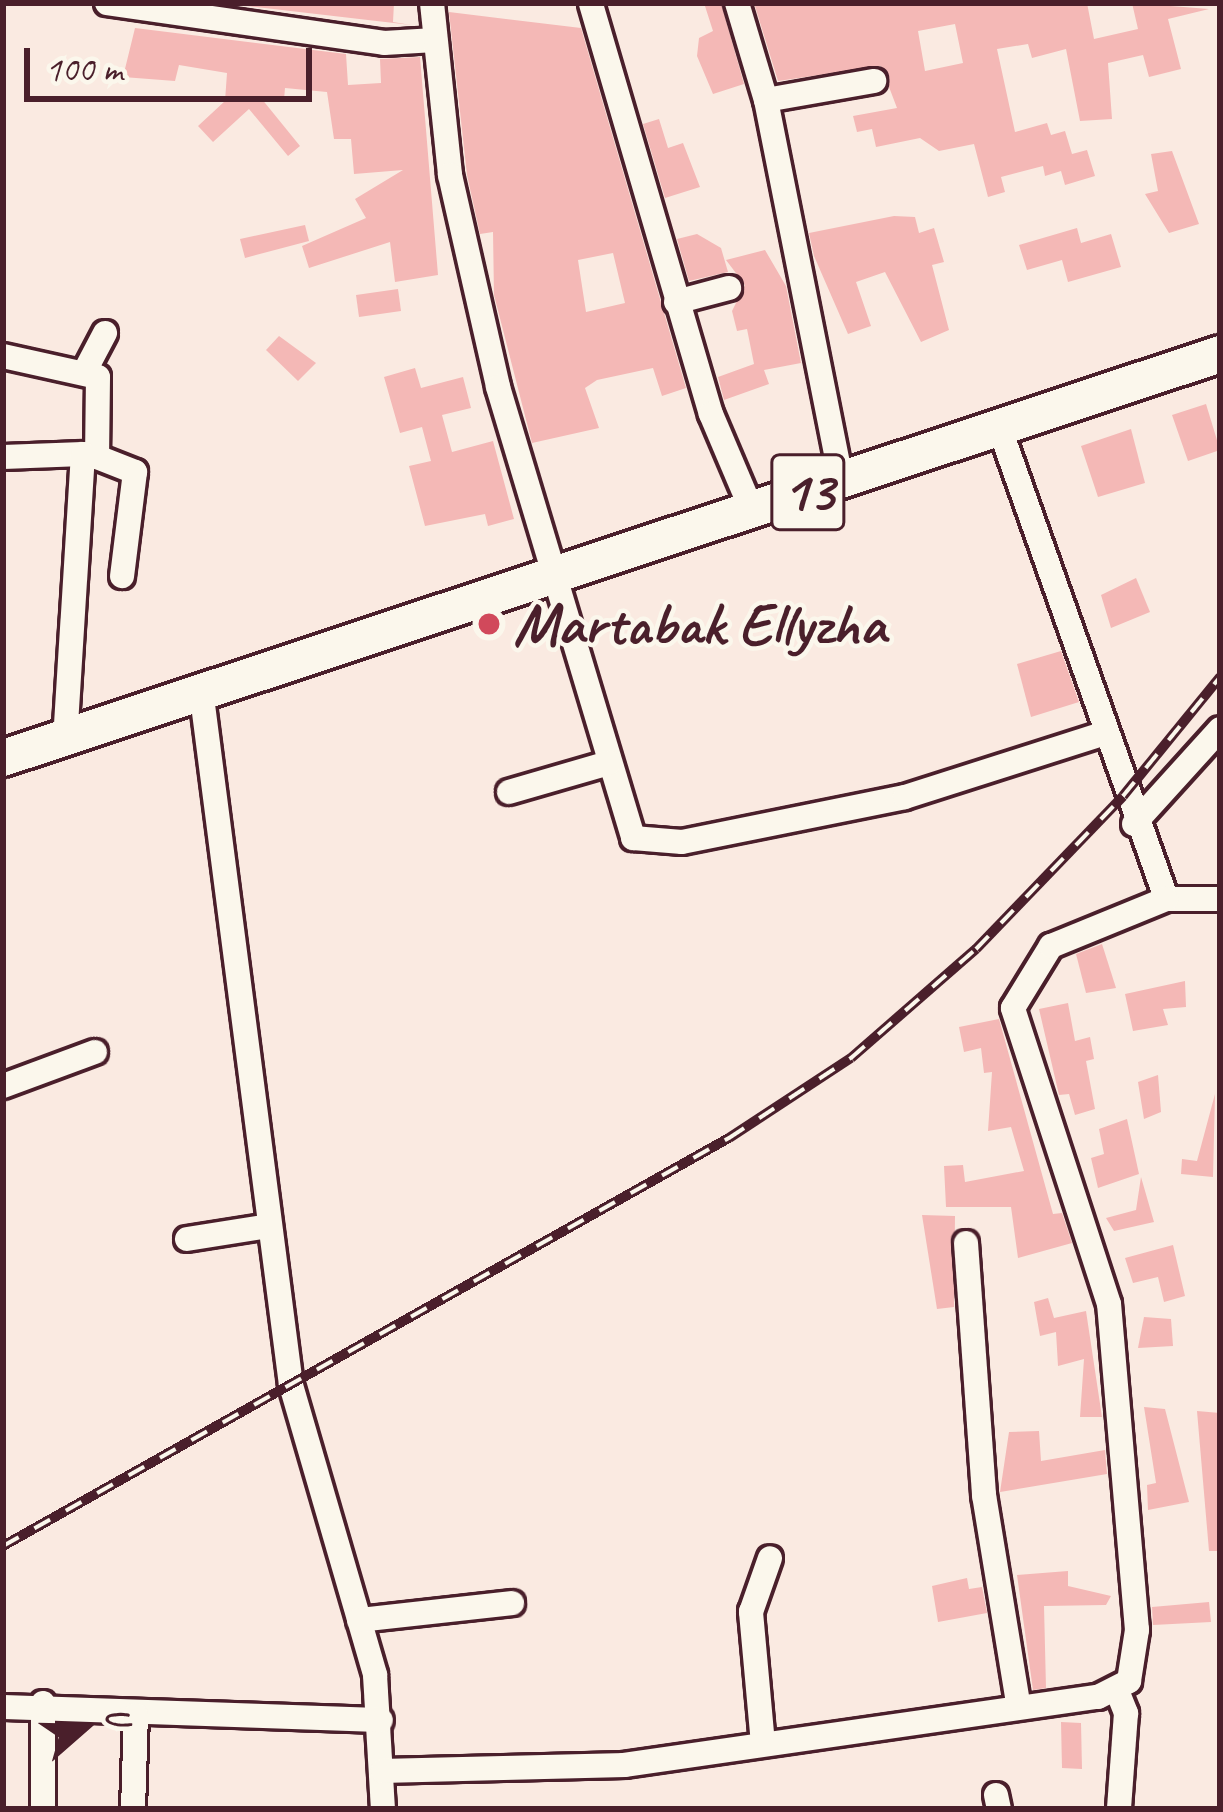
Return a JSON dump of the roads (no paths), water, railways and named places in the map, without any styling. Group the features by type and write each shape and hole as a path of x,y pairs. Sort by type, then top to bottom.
{"highway":[{"name":"13","path":"3,758 202,697 553,572 754,513 841,479 1220,354"}],"street":[{"path":"107,3 384,43 435,40"},
{"path":"432,3 478,303 633,838 682,842 905,797 1102,734"},
{"path":"591,3 676,302 754,513"},
{"path":"737,3 766,100 841,479"},
{"path":"766,100 874,81"},
{"path":"676,302 729,288"},
{"path":"86,371 105,333"},
{"path":"3,356 86,371 104,390 90,456 65,738"},
{"path":"1000,429 1102,734 1166,899"},
{"path":"3,457 90,456 135,472 122,576"},
{"path":"202,697 294,1403 359,1620 381,1720 383,1809"},
{"path":"1134,824 1220,729"},
{"path":"509,792 610,763"},
{"path":"383,1771 539,1773 763,1744 1018,1703 1118,1693 1129,1682 1137,1630 1109,1304 1013,1008 1051,946 1166,899 1220,899"},
{"path":"3,1086 95,1052"},
{"path":"187,1240 269,1226"},
{"path":"966,1243 984,1496 1018,1703"},
{"path":"763,1744 751,1612 770,1558"},
{"path":"359,1620 512,1603"},
{"path":"1118,1693 1126,1713 1119,1809"},
{"path":"3,1707 43,1703 136,1715 381,1720"},
{"path":"43,1703 44,1809"},
{"path":"134,1809 136,1715"}],"railway":[{"path":"3,1546 729,1138 851,1058 976,949 1123,796 1220,677"}],"place":[{"name":"Martabak Ellyzha","path":"489,624"}]}
